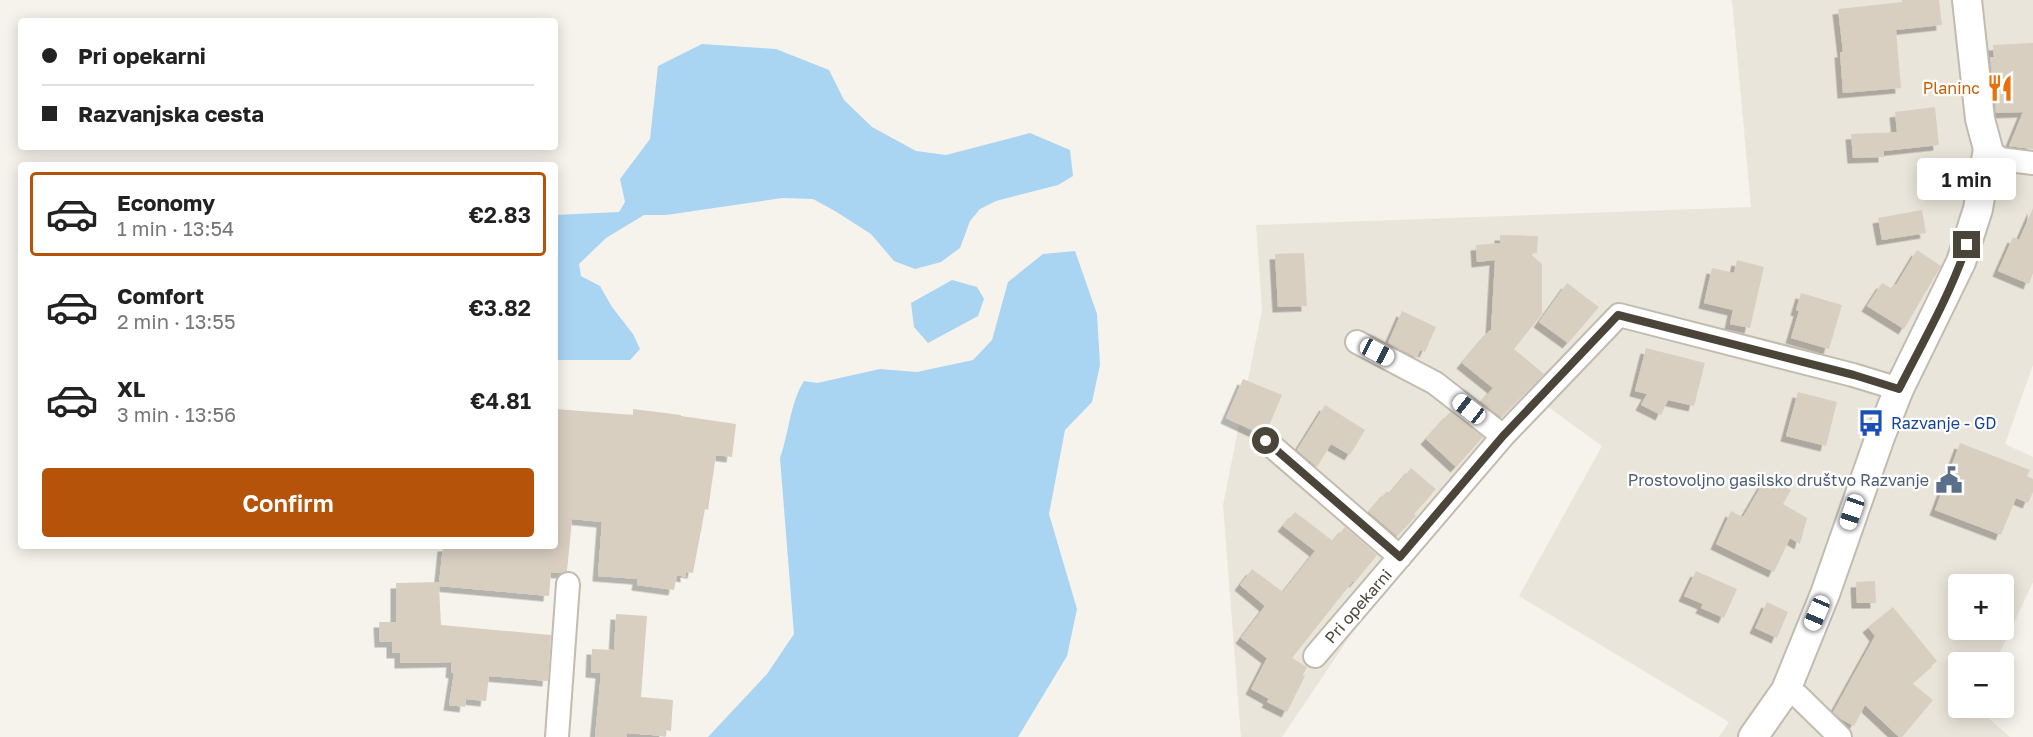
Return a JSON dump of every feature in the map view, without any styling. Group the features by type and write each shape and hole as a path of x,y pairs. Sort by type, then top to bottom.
{"street":[{"path":"1753,737 1786,690 1825,594 1859,491 1899,389 1961,262 1994,154 1980,119 1967,0"},
{"path":"1994,154 2033,163"},
{"name":"Pri opekarni","path":"1316,656 1503,436 1618,315 1854,375 1899,389"},
{"path":"1357,342 1435,383 1503,436"},
{"name":"Pri opekarni","path":"1266,441 1400,557"},
{"path":"556,737 568,584"},
{"path":"1786,690 1797,696 1839,737"}],"shaded area":[{"path":"1732,0 2033,0 2033,365 2005,444 2033,457 2033,582 2014,622 2014,574 1948,574 1948,640 2006,640 2000,652 1948,652 1948,718 1988,718 2010,737 1719,737 1729,722 1519,596 1602,446 1544,404 1402,559 1282,737 1241,737 1223,505 1262,310 1256,225 1751,207"}],"water":[{"path":"702,44 776,49 829,70 844,100 872,127 916,151 946,155 1030,133 1070,150 1073,176 1058,185 996,201 980,209 970,221 960,248 941,262 915,269 894,261 871,234 813,199 782,198 666,215 644,215 606,238 579,264 581,276 600,286 612,307 633,334 640,349 630,360 558,360 558,215 619,212 625,202 620,179 650,139 658,66"},
{"path":"1075,251 1097,314 1100,365 1092,402 1065,430 1049,514 1077,609 1067,656 1018,737 708,737 767,674 794,634 780,458 793,408 804,381 817,383 880,369 917,372 973,360 992,340 1008,282 1043,254"},
{"path":"952,280 977,287 984,299 978,316 928,343 914,327 911,303"}],"building":[{"path":"1902,0 1939,0 1942,25 1896,30 1901,88 1843,93 1840,52 1843,52 1838,9 1902,2"},
{"path":"2033,43 2033,149 2009,146 2023,112 1996,113 1990,57 1994,57 1993,45"},
{"path":"1935,107 1939,145 1884,151 1884,157 1853,158 1851,134 1897,132 1895,112"},
{"path":"2033,208 2033,273 2029,284 1998,271 2013,237 2019,240"},
{"path":"1922,210 1926,233 1882,240 1878,218"},
{"path":"1500,235 1538,236 1537,253 1530,254 1542,264 1542,314 1514,349 1544,374 1501,417 1481,402 1493,388 1462,363 1491,331 1495,260 1477,262 1476,245 1500,243"},
{"path":"1917,250 1941,266 1904,329 1867,306 1882,283 1891,288 1894,284 1896,285"},
{"path":"1304,253 1307,306 1278,307 1275,254"},
{"path":"1737,260 1764,267 1750,328 1730,324 1733,310 1704,303 1712,268 1734,273"},
{"path":"1567,283 1599,307 1568,343 1539,322"},
{"path":"1801,293 1842,305 1829,349 1791,338 1799,311 1796,310"},
{"path":"1402,311 1436,327 1425,352 1420,350 1417,358 1388,343"},
{"path":"1646,348 1705,363 1694,406 1668,400 1661,415 1641,405 1647,394 1635,391"},
{"path":"1243,379 1282,395 1268,428 1256,432 1226,418"},
{"path":"1798,392 1837,402 1826,446 1786,436"},
{"path":"1325,405 1365,430 1350,455 1331,444 1317,467 1297,450"},
{"path":"558,409 633,415 633,409 736,424 732,457 716,455 708,510 705,509 693,573 686,572 686,577 677,575 674,590 637,585 638,579 598,576 602,522 572,519 567,571 551,572 549,596 439,586 441,625 551,635 548,681 489,676 486,701 466,699 465,707 449,705 454,673 451,672 452,662 400,663 400,653 392,653 392,642 380,642 379,622 396,622 396,583 439,582 439,584 443,549 558,549"},
{"path":"1450,412 1483,437 1456,467 1426,439"},
{"path":"1960,443 2030,470 2027,476 2033,479 2033,492 2028,503 2016,498 2001,535 1935,510"},
{"path":"1411,468 1436,489 1414,514 1416,516 1397,536 1369,512 1387,491 1390,493"},
{"path":"1767,476 1791,490 1783,504 1807,518 1800,544 1790,538 1774,572 1716,544 1731,511 1743,517"},
{"path":"1295,512 1333,541 1345,527 1377,555 1355,582 1353,581 1292,658 1307,667 1303,675 1305,676 1287,712 1267,702 1269,699 1251,689 1267,658 1241,638 1265,606 1240,585 1252,569 1283,592 1315,551 1283,526"},
{"path":"1696,571 1737,589 1724,618 1701,608 1703,604 1684,596"},
{"path":"1875,581 1876,603 1857,603 1856,582"},
{"path":"1767,602 1788,612 1777,638 1755,628"},
{"path":"1893,607 1937,661 1912,683 1933,700 1902,737 1899,737 1865,705 1854,726 1833,712 1875,636 1868,627"},
{"path":"616,614 647,616 641,697 673,700 671,731 665,730 664,736 627,733 627,737 595,737 601,673 591,672 592,649 614,650"}],"place":[{"name":"Planinc","path":"2000,88"},
{"name":"Razvanje - GD","path":"1871,423"},
{"name":"Prostovoljno gasilsko društvo Razvanje","path":"1949,480"}],"route":[{"path":"1266,441 1400,557 1503,436 1618,315 1854,375 1899,389 1931,326 1967,245"}]}
